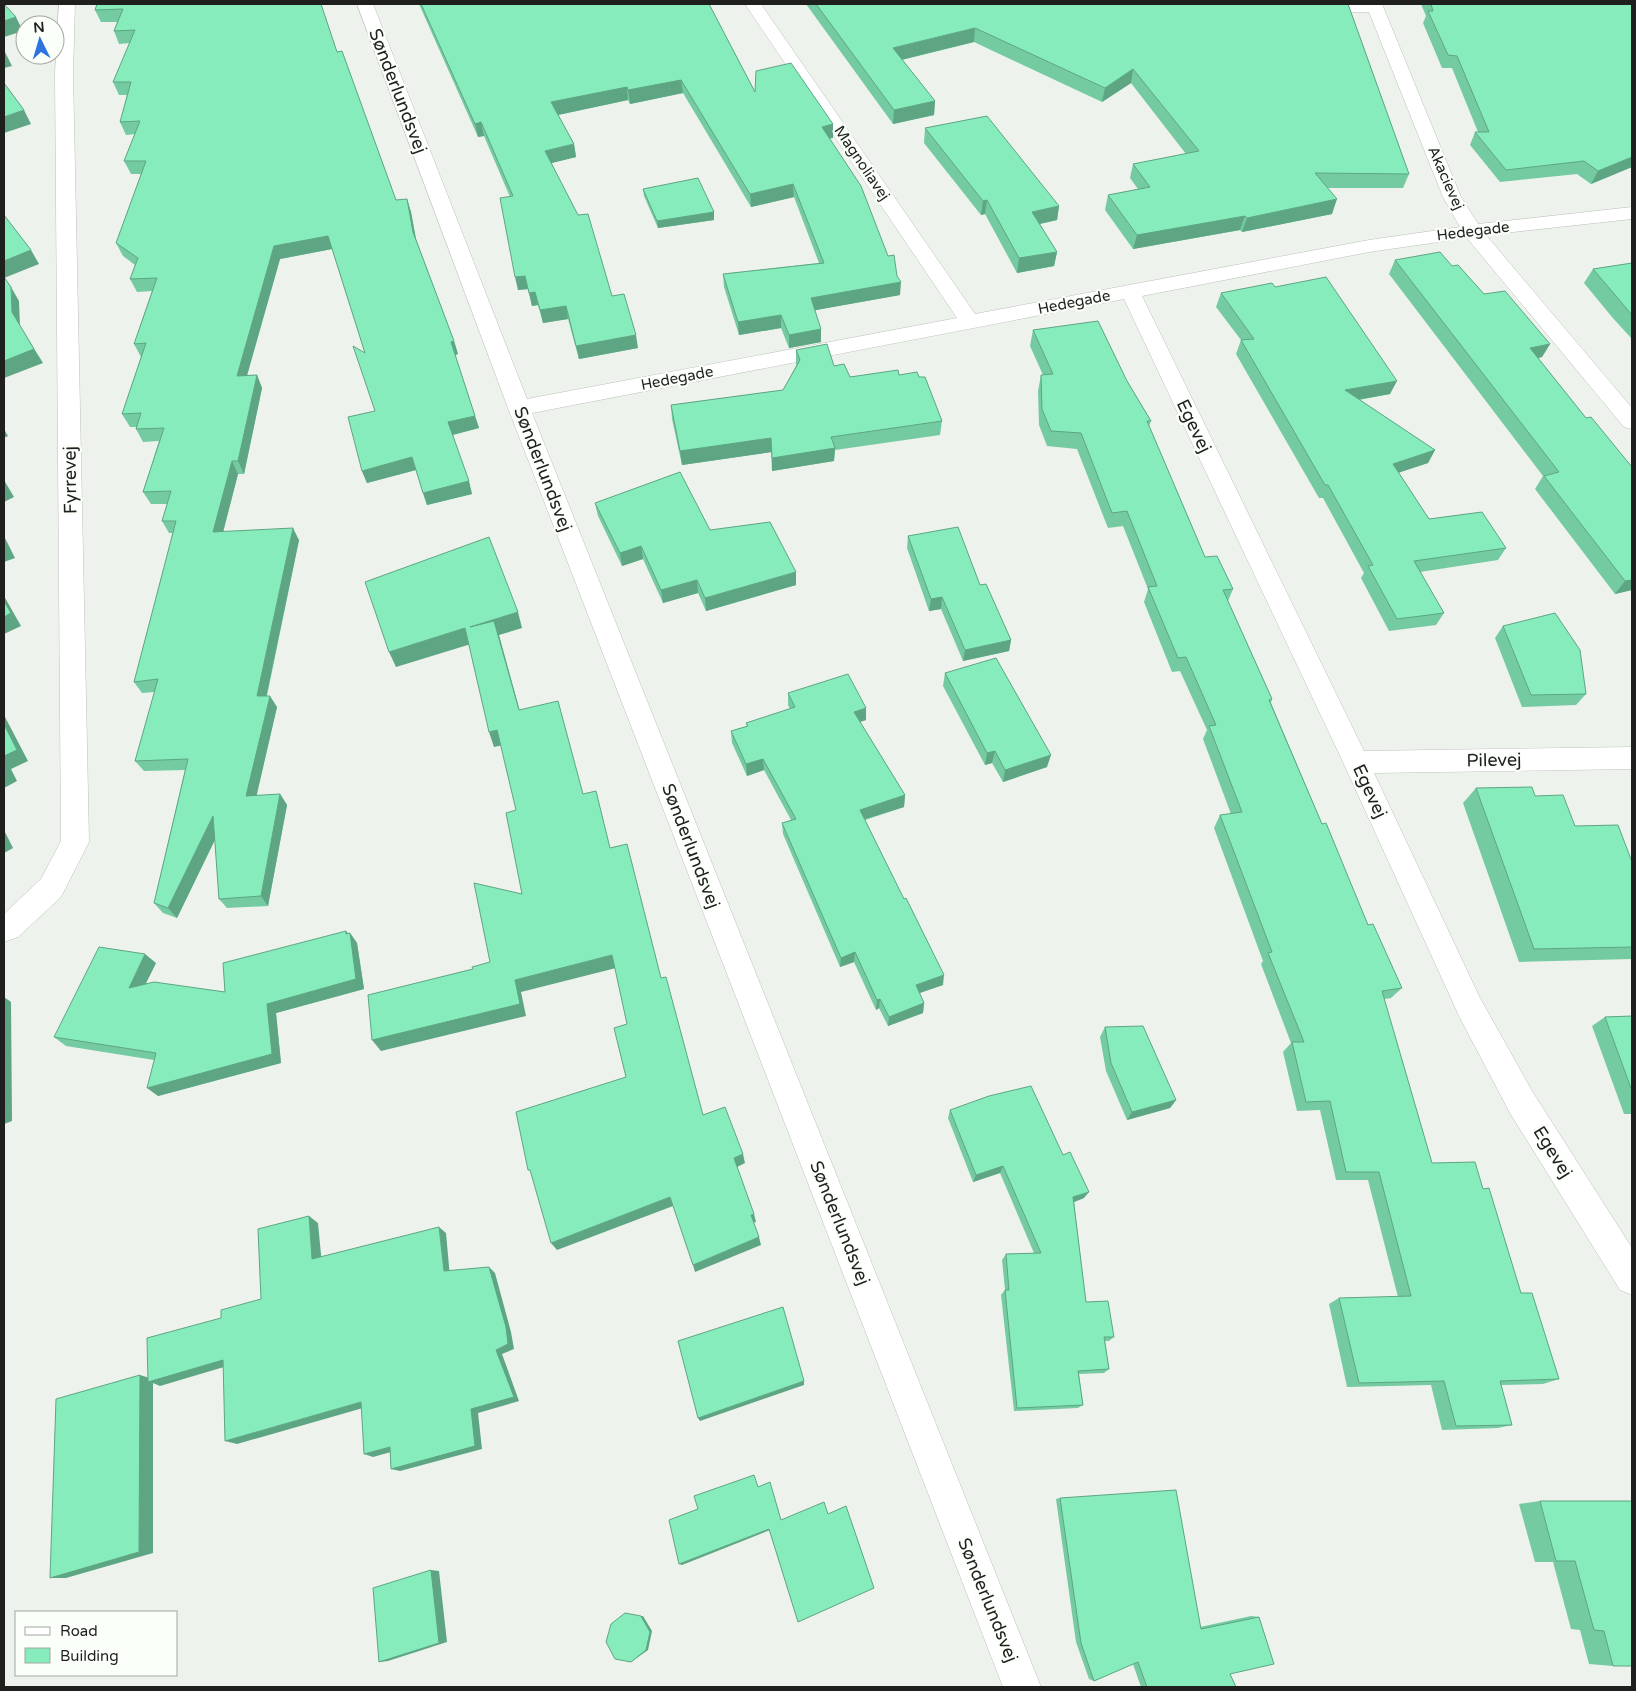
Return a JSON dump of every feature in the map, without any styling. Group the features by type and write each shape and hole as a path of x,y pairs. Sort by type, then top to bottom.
{"street":[{"name":"Fyrrevej","path":"4,929 8,928 51,888 75,842 64,73 67,4"},
{"name":"Sønderlundsvej","path":"365,4 519,408 1022,1687"},
{"name":"Magnoliavej","path":"753,4 970,322"},
{"path":"1298,6 1375,6"},
{"name":"Akacievej","path":"1375,6 1452,198 1472,231 1632,422"},
{"name":"Hedegade","path":"519,408 1369,246 1472,231 1632,212"},
{"name":"Egevej","path":"1130,291 1356,762 1470,1008 1521,1102 1632,1278"},
{"name":"Pilevej","path":"1356,762 1632,758"}],"building":[{"path":"4,4 15,17 4,21"},
{"path":"97,4 321,4 337,52 342,51 396,200 407,199 413,232 454,341 451,342 475,416 448,422 469,481 423,493 412,457 362,471 348,417 375,411 353,346 365,353 328,236 274,246 237,376 257,375 238,461 232,461 213,532 293,528 257,696 270,696 246,796 280,794 261,896 219,899 213,816 168,908 154,903 188,759 135,761 158,679 134,682 176,521 162,521 171,491 143,492 164,428 136,429 141,413 122,414 146,343 134,344 157,278 130,279 138,258 116,243 146,161 124,161 140,121 120,122 131,82 113,82 135,30 114,31 123,9 95,10"},
{"path":"421,4 709,4 755,92 756,71 791,63 833,124 822,127 861,186 888,256 894,255 897,276 901,282 811,298 821,329 789,335 781,315 738,322 723,274 824,263 793,184 750,194 681,80 628,90 627,87 551,102 574,144 545,151 578,215 588,214 612,296 624,294 636,335 576,346 566,306 540,310 535,292 529,293 525,276 515,277 500,198 513,196 481,122 475,124"},
{"path":"816,4 1348,4 1409,174 1315,173 1337,199 1247,218 1245,216 1137,235 1108,195 1150,187 1133,164 1199,151 1133,69 1105,88 975,28 893,48 935,101 894,110"},
{"path":"1431,4 1632,4 1632,157 1598,171 1584,161 1506,170 1475,132 1489,132 1457,56 1448,55 1428,11 1433,11"},
{"path":"4,83 24,110 4,117"},
{"path":"987,116 1059,206 1032,212 1057,252 1019,258 987,200 983,201 925,128"},
{"path":"698,178 714,212 657,221 643,189"},
{"path":"4,215 31,250 4,261"},
{"path":"1440,252 1452,266 1458,265 1484,294 1505,291 1550,344 1530,348 1586,418 1591,417 1632,467 1632,580 1625,581 1544,476 1559,472 1395,260"},
{"path":"1632,263 1632,315 1593,269"},
{"path":"4,277 11,287 12,312 34,349 4,361"},
{"path":"1326,277 1397,381 1345,390 1435,450 1393,464 1429,519 1482,512 1506,548 1414,561 1444,613 1397,619 1368,566 1373,565 1328,485 1325,485 1241,340 1254,339 1221,293 1272,283 1275,287"},
{"path":"1098,321 1127,381 1151,421 1147,421 1205,557 1217,556 1233,589 1223,590 1272,699 1269,700 1322,824 1326,823 1368,925 1373,924 1402,988 1382,991 1432,1163 1475,1162 1483,1189 1489,1188 1521,1293 1532,1293 1559,1379 1500,1381 1512,1425 1456,1426 1444,1381 1359,1383 1339,1298 1411,1296 1379,1172 1346,1172 1330,1101 1306,1102 1292,1042 1304,1042 1268,953 1272,952 1220,815 1242,812 1209,726 1216,725 1186,657 1178,658 1148,587 1157,586 1127,511 1112,513 1081,433 1051,431 1042,409 1041,375 1053,374 1033,330"},
{"path":"827,344 834,366 844,364 850,377 898,370 899,375 917,372 919,377 925,377 942,421 831,437 835,448 772,458 771,438 680,451 671,405 783,390 800,360 796,350"},
{"path":"680,472 710,530 770,522 796,572 705,598 697,580 661,590 641,546 620,553 595,503"},
{"path":"958,527 980,585 986,584 1011,640 965,650 942,597 931,599 908,536"},
{"path":"489,537 518,612 470,627 494,621 519,710 558,701 583,794 596,791 610,848 627,844 661,978 666,977 703,1115 725,1107 743,1154 734,1158 754,1214 751,1215 759,1237 693,1265 670,1197 551,1243 530,1170 528,1170 516,1112 626,1077 614,1028 627,1024 612,955 515,980 520,1004 372,1040 368,995 473,969 472,967 490,962 474,883 522,894 506,813 516,810 497,730 489,732 465,628 389,652 365,582"},
{"path":"4,601 11,613 4,617"},
{"path":"1555,613 1580,650 1586,694 1531,695 1503,626"},
{"path":"996,658 1051,755 1005,770 995,751 987,753 945,673"},
{"path":"848,674 866,708 854,712 905,795 860,810 944,975 916,985 924,1003 889,1017 880,999 877,1000 855,952 841,958 782,823 796,819 763,759 746,764 731,731 748,726 746,723 795,707 788,693"},
{"path":"4,724 17,750 4,756"},
{"path":"1532,787 1535,796 1563,795 1575,826 1618,825 1632,862 1632,947 1534,949 1476,788"},
{"path":"346,931 346,934 350,933 356,979 267,1004 272,1054 147,1088 156,1053 54,1037 99,947 145,954 129,988 154,982 225,992 223,963"},
{"path":"1632,1016 1632,1091 1605,1017"},
{"path":"1143,1026 1176,1100 1132,1112 1111,1063 1105,1027"},
{"path":"1031,1086 1063,1155 1070,1152 1089,1192 1073,1197 1086,1302 1108,1301 1114,1337 1104,1337 1109,1369 1078,1371 1083,1405 1017,1408 1005,1290 1009,1290 1006,1254 1041,1253 1003,1166 976,1175 950,1110 989,1096"},
{"path":"309,1216 312,1259 439,1227 444,1271 489,1267 506,1327 508,1344 496,1350 514,1397 471,1409 475,1446 391,1469 390,1447 364,1454 361,1402 225,1441 223,1360 148,1382 147,1338 221,1318 221,1310 261,1299 258,1229"},
{"path":"783,1307 804,1381 698,1418 678,1341"},
{"path":"140,1375 139,1552 50,1578 56,1399"},
{"path":"754,1475 758,1487 770,1482 781,1520 824,1502 828,1514 846,1506 874,1588 798,1622 769,1529 679,1564 669,1520 698,1509 694,1496"},
{"path":"1176,1490 1201,1629 1259,1617 1274,1664 1230,1674 1236,1687 1147,1687 1138,1662 1094,1681 1081,1643 1060,1498"},
{"path":"1540,1501 1632,1501 1632,1666 1613,1666 1604,1631 1594,1630 1575,1561 1556,1561"},
{"path":"431,1570 439,1643 379,1662 373,1588"},
{"path":"625,1613 641,1616 650,1632 646,1650 631,1662 615,1659 606,1642 611,1624"}]}
